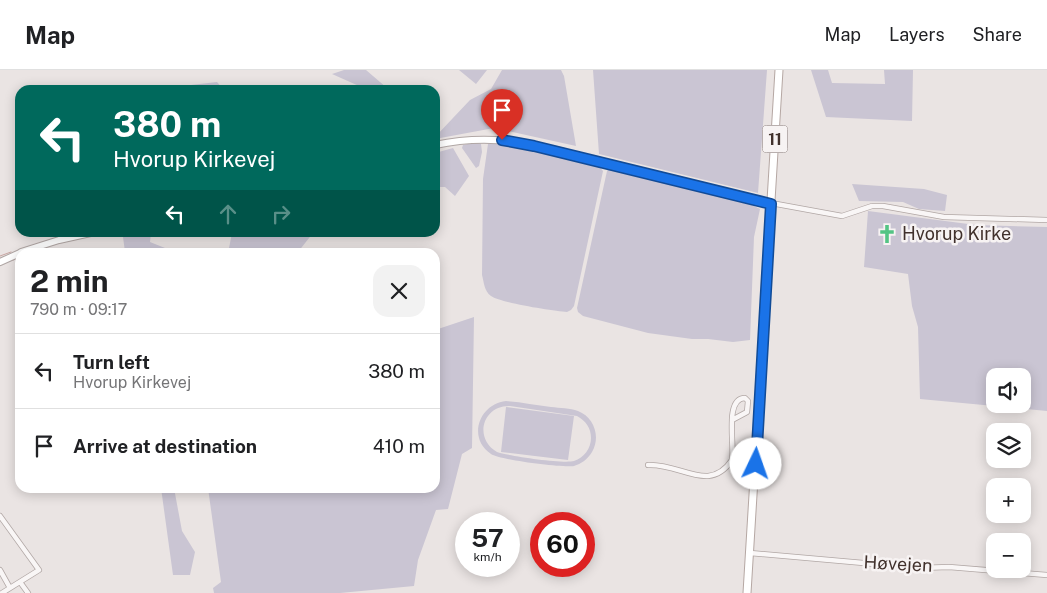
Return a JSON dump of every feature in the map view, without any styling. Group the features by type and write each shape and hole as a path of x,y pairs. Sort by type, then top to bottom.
{"main road":[{"name":"11","path":"747,593 779,72"}],"street":[{"path":"440,144 468,139 516,142 771,204 842,216 872,206 883,206 944,217 1047,220"},
{"path":"35,248 72,237"},
{"path":"0,262 15,255"},
{"path":"648,465 657,464 709,477 716,476 723,472 732,460 732,420 734,404 738,400 745,398 748,401 747,412 732,420"},
{"path":"732,460 756,464"},
{"path":"0,516 39,570 2,593"},
{"name":"Høvejen","path":"750,553 920,568 950,567 1047,575"},
{"path":"0,571 10,588"},
{"path":"20,582 28,593"}],"shaded area":[{"path":"344,70 366,70 384,85 357,85 332,74"},
{"path":"459,70 487,70 476,84"},
{"path":"502,70 561,70 564,76 576,146 494,128 440,138 440,132 470,100 491,89"},
{"path":"593,70 767,70 758,193 599,154"},
{"path":"811,70 828,70 832,83 885,84 884,70 913,70 912,121 826,117"},
{"path":"217,82 220,85 191,85"},
{"path":"477,142 481,144 482,152 479,166 476,168 462,148 463,145"},
{"path":"492,142 598,165 603,171 574,306 567,312 497,299 491,296 486,289 482,275 483,179 488,144"},
{"path":"453,148 469,176 455,196 445,187 440,187 440,152"},
{"path":"610,168 742,200 760,209 754,237 750,340 733,342 648,333 583,316 578,312 577,308 607,171"},
{"path":"852,184 924,189 947,195 945,211 919,209 903,202 859,201"},
{"path":"868,211 976,225 1047,227 1047,411 1031,409 1031,368 986,368 986,405 920,399 918,327 912,306 908,274 864,267"},
{"path":"123,237 151,237 150,242 165,248 124,248"},
{"path":"231,237 310,237 301,248 229,248"},
{"path":"474,317 472,448 462,454 448,509 436,510 418,560 414,586 340,593 214,593 213,588 221,582 209,493 440,493 440,328"},
{"path":"512,401 578,411 584,414 592,423 596,434 595,446 582,463 574,466 545,465 491,454 479,439 478,431 483,415 497,403","holes":["510,406 577,416 583,420 590,431 590,445 581,458 568,462 512,456 497,452 485,439 483,431 484,423 488,416 501,407"]},
{"path":"506,407 574,416 568,460 501,452"},
{"path":"162,493 175,493 182,531 195,552 190,575 173,575"}],"waterway":[{"path":"0,256 11,252"}],"place":[{"name":"Hvorup Kirke","path":"887,234"}],"route":[{"path":"502,140 534,146 771,204 756,464"}]}
